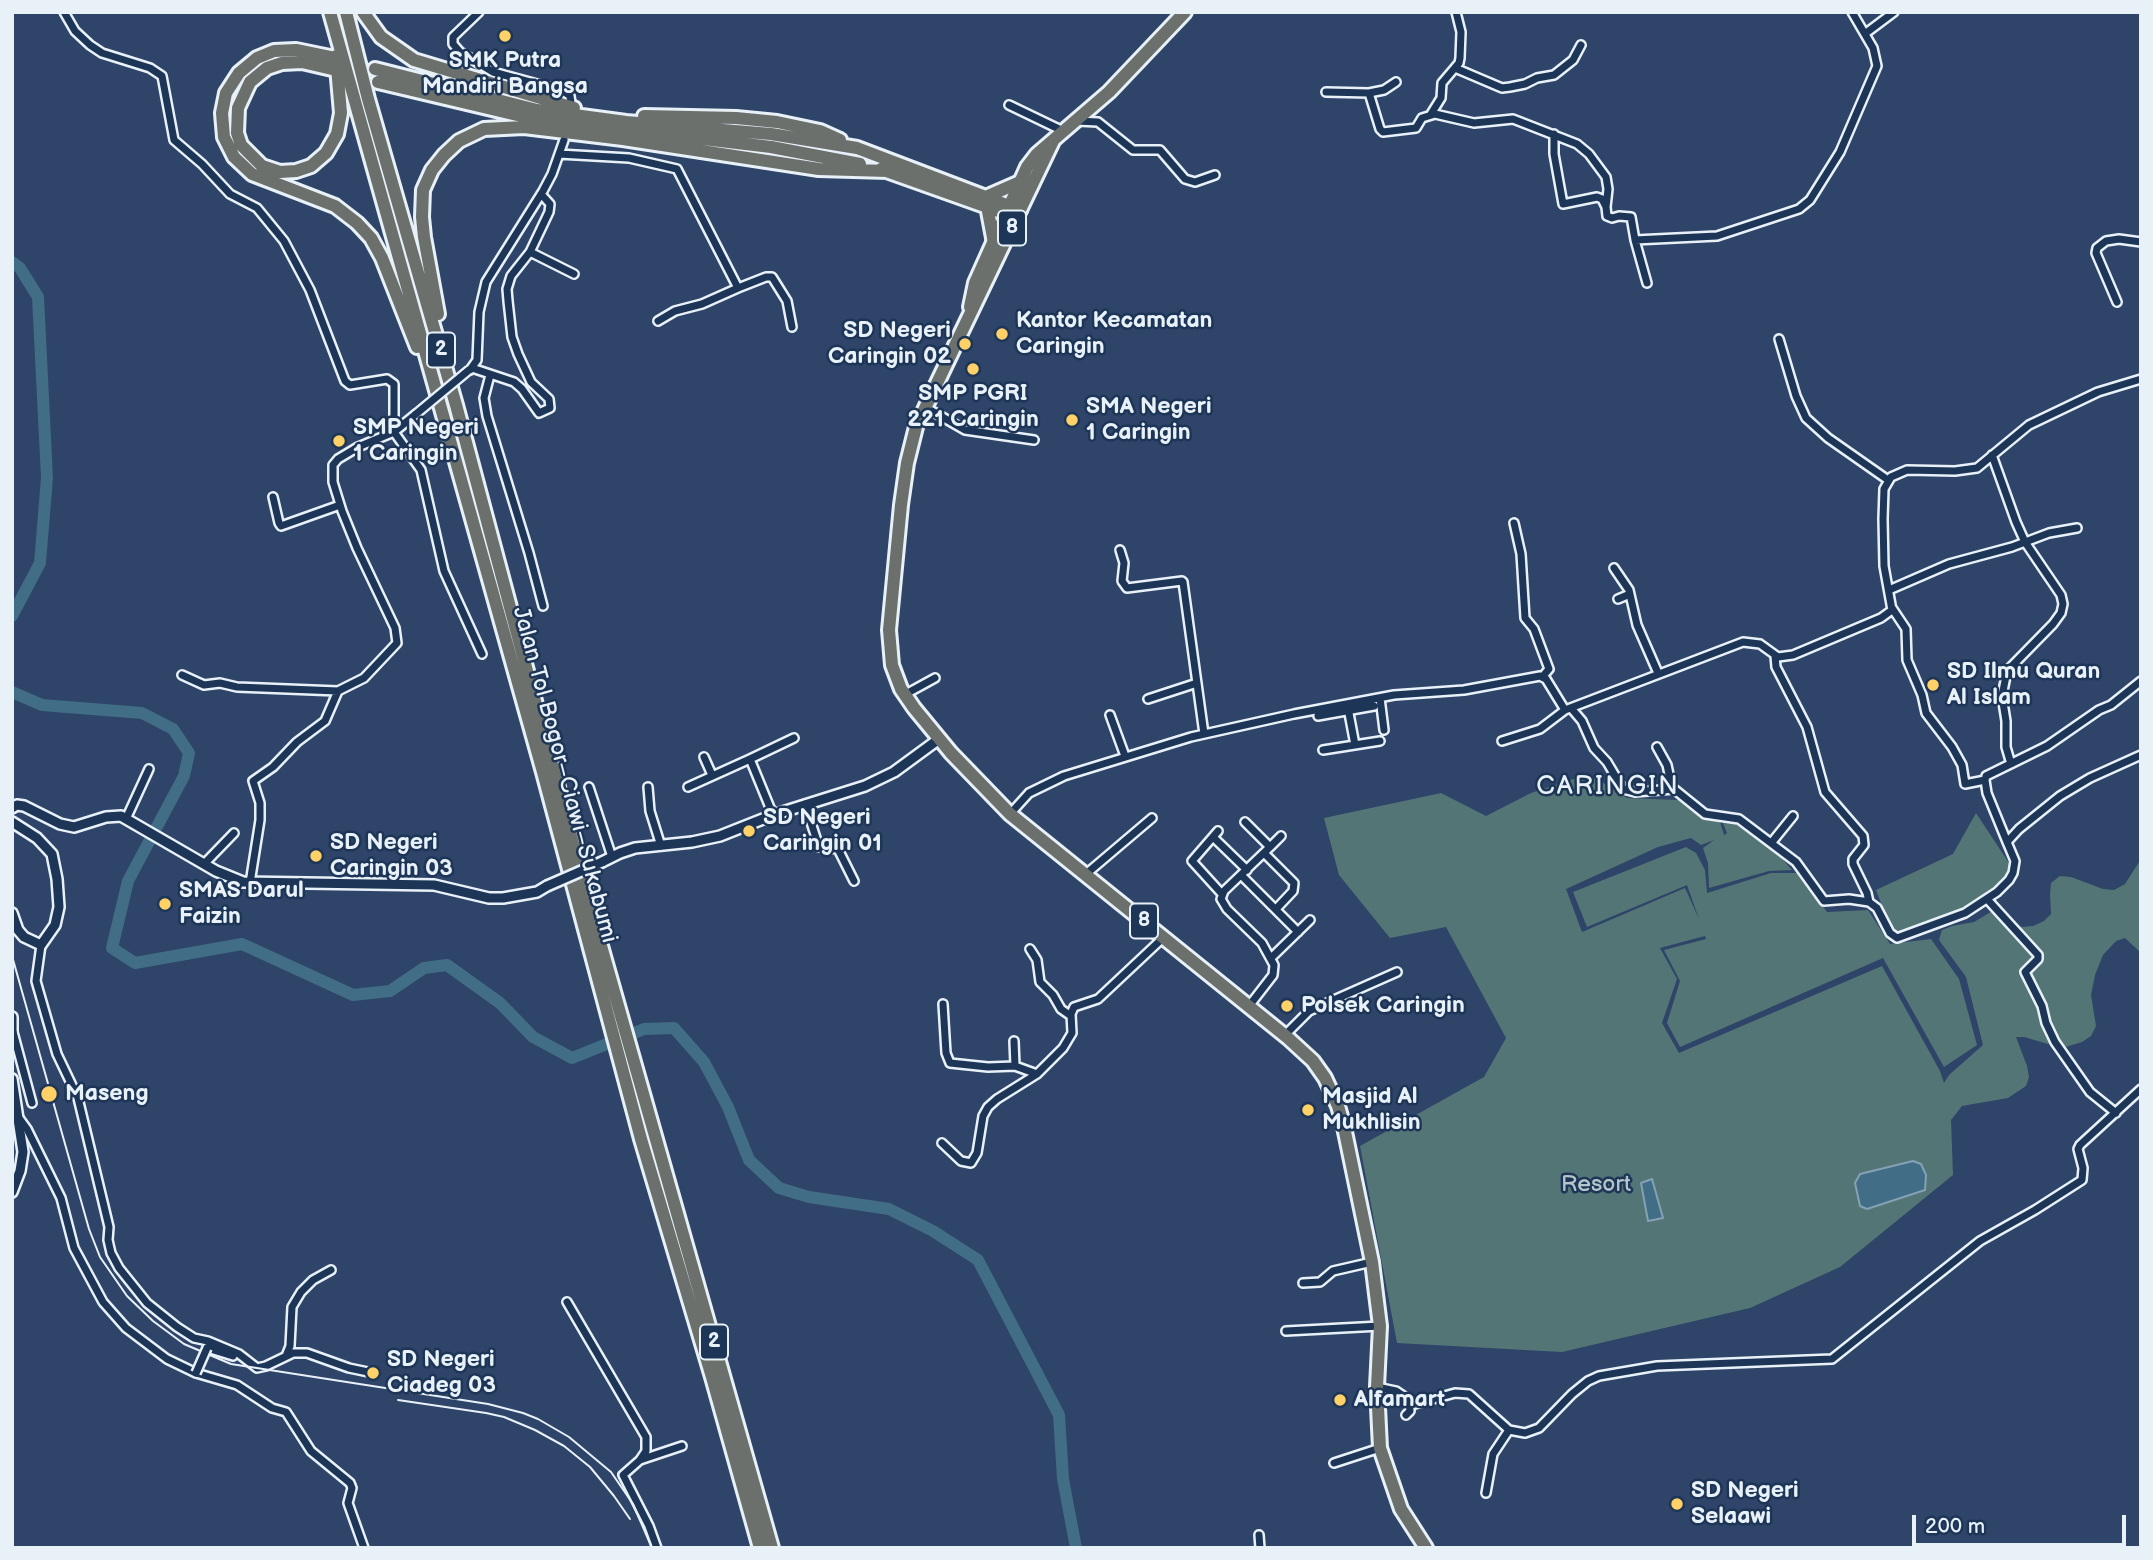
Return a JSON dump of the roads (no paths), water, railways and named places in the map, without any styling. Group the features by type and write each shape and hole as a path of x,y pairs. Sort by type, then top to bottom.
{"highway":[{"path":"330,12 341,113 337,134 326,153 311,166 280,172 262,166 242,145 237,133 238,108 250,82 267,68 282,63 331,63 296,50 274,51 257,58 239,74 226,93 222,113 224,138 234,157 252,174 335,206 357,223 371,239 396,292 444,419"},
{"name":"Jalan Tol Bogor–Ciawi–Sukabumi","path":"330,12 444,419 549,770 760,1548"},
{"name":"Jalan Tol Bogor–Ciawi–Sukabumi","path":"346,12 368,99 456,405 527,693"},
{"path":"363,12 381,37 414,60 543,100 629,116 736,118 777,122 820,131 1013,212"},
{"name":"8","path":"1185,12 1135,66 1037,154 1020,182 1013,212 916,427 904,478 889,630 891,665 904,695 939,739 1010,814 1285,1035 1318,1066 1335,1099 1363,1212 1372,1262 1380,1326 1377,1387 1380,1448 1401,1509 1426,1548"},
{"path":"857,148 771,134 626,122 537,110 376,75 534,119 771,147 888,171 987,201 1020,182"},
{"path":"456,405 425,249 422,201 427,179 438,161 467,136 484,129 524,127 819,169 888,171"},
{"name":"8","path":"969,314 975,283 994,243 1053,141"},
{"path":"987,201 994,243"},
{"name":"Jalan Tol Bogor–Ciawi–Sukabumi","path":"647,1137 772,1548"}],"street":[{"path":"64,12 75,32 90,46 157,71 162,76 174,140 202,164 230,194 257,208 284,241 310,290 345,381 351,385 387,379 394,384 394,432 421,470 444,572 482,654"},
{"path":"479,12 453,37 452,41 460,52 493,72 564,91 570,96 571,103"},
{"path":"1431,114 1441,98 1442,83 1460,58 1461,32 1456,12"},
{"path":"1635,240 1717,236 1805,205 1840,152 1874,79 1877,61 1866,33 1852,12"},
{"path":"1866,33 1894,12"},
{"path":"1455,68 1503,88 1510,87 1554,75 1573,60 1581,45"},
{"path":"1326,92 1369,93 1384,90 1396,82"},
{"path":"1369,93 1381,131 1416,128 1422,118 1431,114 1474,123 1513,120 1554,134 1581,147 1602,170 1608,185 1607,214 1611,218 1622,215 1632,218 1647,283"},
{"path":"1009,105 1063,131"},
{"path":"1076,121 1098,122 1133,150 1160,150 1189,181 1195,182 1215,175"},
{"path":"1554,134 1554,154 1563,204 1597,197 1602,199 1606,207"},
{"path":"182,675 204,685 220,683 244,688 338,691 368,675 392,650 397,640 395,628 340,505 333,482 334,463 364,444 394,432 470,369 477,360 479,312 486,282 541,194 564,140"},
{"path":"559,154 629,158 677,169 738,288"},
{"path":"470,369 519,385 537,412 542,413 550,408 549,399 528,378 512,337 509,317 509,282 530,252 550,207 541,194"},
{"path":"2117,302 2096,253 2097,248 2106,241 2119,239 2141,242"},
{"path":"530,252 574,274"},
{"path":"658,321 675,311 702,304 766,277 772,277 787,302 792,327"},
{"path":"1779,339 1796,396 1806,418 1828,438 1888,480"},
{"path":"490,375 484,396 485,407 543,606"},
{"path":"2141,379 2098,392 2036,421 1972,469 1907,470 1898,473 1888,480 1884,489 1883,519 1884,566 1892,608 1906,629 1908,660 1926,713 1962,765 1965,784 1984,780 1990,773 2047,746 2099,710 2111,705 2141,681"},
{"path":"925,407 965,430 1034,440"},
{"path":"1992,455 2011,512 2025,542 2057,589 2063,604 2061,613 2053,624 2007,671 2002,696 2006,747 2011,764"},
{"path":"273,497 281,526 340,505"},
{"path":"1318,716 1380,698 1464,690 1542,676 1549,669 1534,629 1524,613 1521,554 1514,523"},
{"path":"1889,590 1949,564 2049,533 2077,528"},
{"path":"1120,550 1124,563 1122,581 1127,587 1183,582 1204,734"},
{"path":"1614,568 1630,594 1637,625 1658,673"},
{"path":"1618,599 1630,594"},
{"path":"1502,741 1540,729 1568,709 1743,642 1760,644 1776,656 1787,657 1881,618 1890,613 1892,608"},
{"path":"1776,656 1776,667 1807,727 1825,792 1864,839 1853,864 1867,893 1868,902"},
{"path":"1542,676 1568,709 1582,721 1593,746 1607,762 1623,789 1635,792 1672,788"},
{"path":"904,695 935,678"},
{"path":"1148,699 1197,683"},
{"path":"250,883 260,820 259,799 253,784 255,779 273,767 297,742 325,721 338,691"},
{"path":"1380,698 1384,730"},
{"path":"1010,814 1019,802 1036,789 1064,776 1125,756 1204,734 1348,707 1374,706"},
{"path":"1348,707 1355,745"},
{"path":"1110,715 1125,756"},
{"path":"688,787 794,738"},
{"path":"12,808 20,805 61,824 74,827 118,815 227,877 250,883 435,885 489,898 503,898 537,892 635,848 720,836 773,815 865,786 884,778 939,739"},
{"path":"1322,750 1380,740"},
{"path":"1657,747 1667,765 1672,788 1705,814 1736,818 1772,842 1798,864 1824,901 1849,899 1868,902 1877,908 1890,933 1897,938 1965,913 2003,886 2012,873 2014,858 1984,780"},
{"path":"2007,842 2036,813 2060,796 2090,778 2141,755"},
{"path":"704,757 712,775"},
{"path":"750,759 773,815"},
{"path":"128,820 149,769"},
{"path":"589,787 612,857"},
{"path":"648,787 650,811 661,846"},
{"path":"805,804 820,847 838,849 854,881"},
{"path":"1772,842 1793,816"},
{"path":"1086,874 1152,818"},
{"path":"12,822 40,840 54,859 58,913 52,932 41,945 36,981 57,1054 78,1098 109,1227 111,1253 119,1268 156,1310 194,1338 239,1354 257,1368 293,1353 307,1353 349,1368 373,1373"},
{"path":"1245,822 1294,883 1293,891 1276,909"},
{"path":"204,864 234,833"},
{"path":"1222,894 1192,861 1216,834 1244,872 1298,932"},
{"path":"1249,1006 1273,975 1274,965 1257,937 1223,905 1221,899 1222,894 1281,836"},
{"path":"1987,899 2038,956 2037,961 2025,972 2039,999 2049,1033 2090,1092 2116,1113"},
{"path":"12,913 18,930 24,937 41,945"},
{"path":"1271,958 1310,920"},
{"path":"942,1143 961,1161 971,1163 977,1153 983,1116 988,1107 1037,1074 1069,1040 1072,1030 1071,1016 1076,1006 1101,996 1164,937"},
{"path":"1030,949 1037,960 1040,982 1053,995 1061,1009 1071,1016"},
{"path":"1285,1035 1309,1011 1397,972"},
{"path":"943,1004 946,1053 950,1063 975,1067 1015,1066 1037,1074"},
{"path":"12,1017 13,1034 32,1103"},
{"path":"1014,1041 1015,1066"},
{"path":"12,1079 23,1157 12,1192"},
{"path":"1377,1387 1396,1391 1418,1404 1455,1393 1466,1393 1477,1399 1509,1430 1525,1433 1539,1428 1572,1394 1599,1376 1657,1366 1783,1359 1828,1360 1980,1241 2082,1180 2079,1147 2141,1089"},
{"path":"19,1118 61,1198 74,1248 103,1302 125,1328 167,1359 197,1373 237,1385 272,1408 286,1412 310,1451 351,1483 352,1491 348,1503 364,1548"},
{"path":"1303,1283 1320,1282 1333,1271 1372,1262"},
{"path":"286,1356 290,1346 292,1307 301,1292 313,1280 331,1270"},
{"path":"567,1302 646,1437 646,1451 640,1460"},
{"path":"1286,1331 1380,1326"},
{"path":"197,1373 207,1348 247,1361"},
{"path":"1406,1415 1410,1411 1409,1401"},
{"path":"1486,1493 1493,1454 1509,1430"},
{"path":"657,1548 642,1512 623,1478 627,1468 640,1460 682,1446"},
{"path":"1334,1463 1380,1448"},
{"path":"1259,1535 1260,1548"}],"water":[{"path":"1913,1161 1921,1164 1926,1175 1925,1190 1867,1209 1860,1206 1855,1183 1860,1174"},
{"path":"1652,1179 1663,1218 1648,1221 1641,1183"}],"waterway":[{"path":"12,262 20,268 38,297 47,478 40,563 12,616"},
{"path":"12,692 42,705 142,713 173,729 189,753 184,776 128,881 112,948 135,963 242,944 353,995 390,991 424,968 447,965 500,1003 533,1037 572,1058 644,1029 674,1028 704,1062 728,1107 749,1160 779,1188 809,1197 889,1209 933,1231 978,1260 1059,1415 1063,1479 1076,1548"}],"railway":[{"path":"12,956 89,1229 100,1257 127,1296 153,1321 184,1344 231,1364 488,1404 538,1419 569,1437 611,1472 633,1504 652,1548"},
{"path":"398,1400 486,1413 504,1417 535,1430 564,1446 590,1467 630,1519"}],"place":[{"name":"SMK Putra Mandiri Bangsa","path":"505,36"},
{"name":"Kantor Kecamatan Caringin","path":"1002,334"},
{"name":"SD Negeri Caringin 02","path":"965,344"},
{"name":"SMP PGRI 221 Caringin","path":"973,369"},
{"name":"SMA Negeri 1 Caringin","path":"1072,420"},
{"name":"SMP Negeri 1 Caringin","path":"339,441"},
{"name":"SD Ilmu Quran Al Islam","path":"1933,685"},
{"name":"SD Negeri Caringin 01","path":"749,831"},
{"name":"SD Negeri Caringin 03","path":"316,856"},
{"name":"SMAS Darul Faizin","path":"165,904"},
{"name":"Polsek Caringin","path":"1287,1006"},
{"name":"Maseng","path":"49,1094"},
{"name":"Masjid Al Mukhlisin","path":"1308,1110"},
{"name":"SD Negeri Ciadeg 03","path":"373,1373"},
{"name":"Alfamart","path":"1340,1400"},
{"name":"SD Negeri Selaawi","path":"1677,1504"}],"district":[{"name":"CARINGIN","path":"1608,787"}],"park label":[{"name":"Resort","path":"1596,1185"}]}
